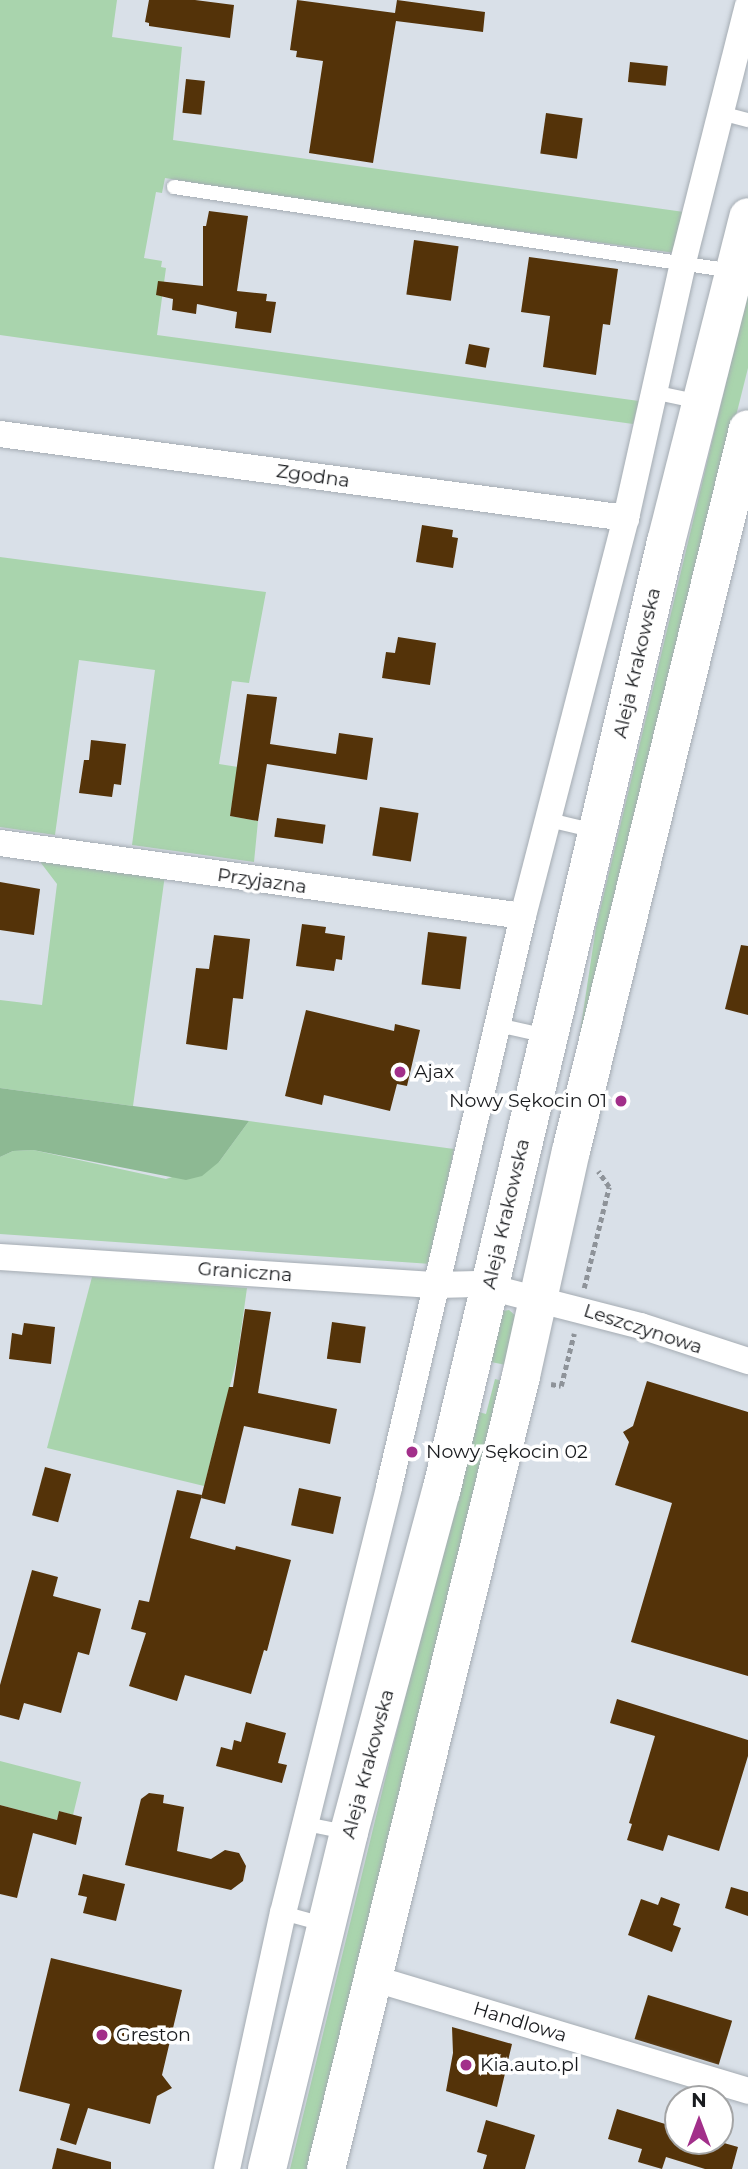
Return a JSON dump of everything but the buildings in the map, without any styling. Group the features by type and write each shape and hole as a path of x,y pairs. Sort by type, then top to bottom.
{"main road":[{"name":"Aleja Krakowska","path":"267,2169 349,1832 441,1492 596,832 748,217"},
{"path":"326,2169 748,429"}],"street":[{"path":"227,2169 283,1913 437,1285 523,916 626,518 683,262 748,6"},
{"name":"Zgodna","path":"0,434 626,518"},
{"path":"597,631 644,640"},
{"name":"Przyjazna","path":"0,843 523,916"},
{"name":"Graniczna","path":"0,1257 489,1286"},
{"name":"Leszczynowa","path":"489,1286 640,1326 748,1361"},
{"name":"Handlowa","path":"372,1978 748,2091"}],"lane":[{"path":"721,113 748,120"},
{"path":"174,187 734,271"},
{"path":"653,392 702,403"},
{"path":"549,820 596,832"},
{"path":"498,1025 548,1037"},
{"path":"306,1824 349,1832"},
{"path":"283,1913 326,1925"}],"path":[{"path":"584,1297 609,1187"},
{"path":"561,1386 577,1322"}],"green space":[{"path":"0,0 117,0 112,37 182,47 173,140 684,212 675,253 235,192 233,189 165,178 162,193 156,192 144,258 162,261 161,267 166,268 157,335 639,401 633,424 0,335"},
{"path":"748,291 748,368 578,1046 596,927"},
{"path":"0,557 266,592 249,683 232,681 219,764 238,767 230,816 258,821 254,862 132,845 155,670 79,660 55,835 0,827"},
{"path":"41,858 165,875 133,1106 0,1088 0,1000 42,1005 57,884 41,863"},
{"path":"0,1088 249,1121 219,1162 202,1176 186,1180 33,1150 13,1151 0,1157"},
{"path":"249,1121 454,1149 431,1264 0,1234 0,1157 13,1151 33,1150 166,1179 219,1162"},
{"path":"92,1277 247,1288 237,1359 204,1486 47,1448"},
{"path":"509,1310 517,1317 506,1365 491,1362 503,1311"},
{"path":"495,1379 503,1381 312,2169 290,2169 475,1411 486,1414"},
{"path":"0,1761 81,1782 73,1815 59,1811 57,1820 0,1805"}],"place":[{"name":"Ajax","path":"400,1072"},
{"name":"Nowy Sękocin 01","path":"621,1101"},
{"name":"Nowy Sękocin 02","path":"412,1452"},
{"name":"Greston","path":"102,2035"},
{"name":"Kia.auto.pl","path":"466,2065"}]}
